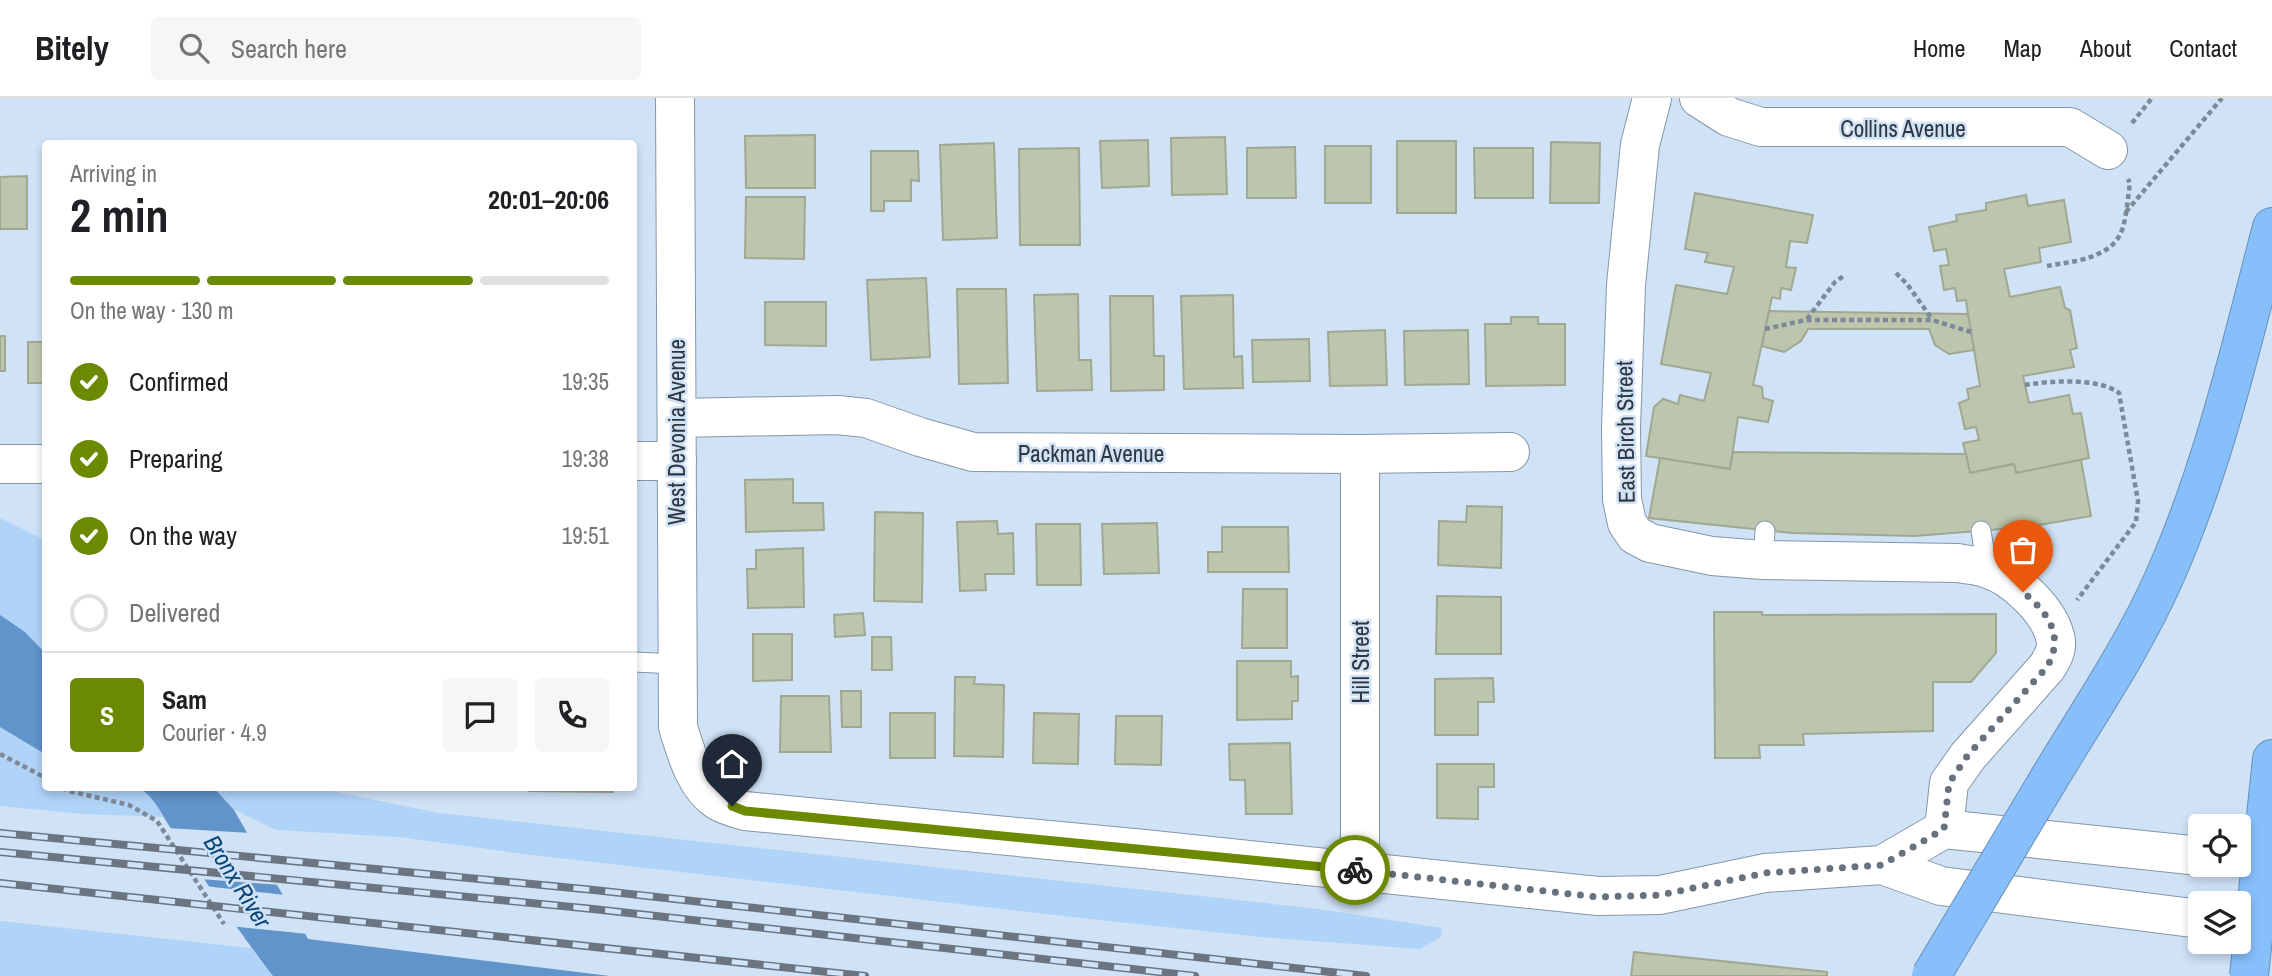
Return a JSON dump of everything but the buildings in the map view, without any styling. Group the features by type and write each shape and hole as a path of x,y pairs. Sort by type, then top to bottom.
{"highway":[{"path":"1931,976 2129,646 2178,546 2224,410 2272,227"},
{"path":"2249,976 2272,759"}],"street":[{"name":"West Devonia Avenue","path":"675,98 678,727 690,763 703,786 718,801 745,811 1360,870 1598,897 1660,895 1765,873 1882,865"},
{"path":"1652,98 1657,98"},
{"name":"East Birch Street","path":"1652,98 1640,145 1626,285 1621,427 1622,499 1628,523 1635,535 1650,543 1712,556 1764,545 1987,568 2007,578 2039,605 2060,616"},
{"name":"Collins Avenue","path":"1699,98 1729,117 1761,127 2070,127 2108,150"},
{"name":"Packman Avenue","path":"677,418 837,415 866,418 973,452 1510,452"},
{"name":"Hill Street","path":"1360,454 1360,870"},
{"path":"637,461 677,461"},
{"path":"0,464 42,464"},
{"path":"1944,829 1949,783 1968,755 2047,667 2055,653 2060,616"},
{"path":"1882,865 1944,829 2188,855"},
{"path":"2251,863 2272,866"},
{"path":"1882,865 1941,887 2188,918"},
{"path":"2251,926 2272,928"}],"lane":[{"path":"1981,531 1987,568"},
{"path":"637,662 676,664"}],"path":[{"path":"2138,117 2151,98"},
{"path":"2125,213 2222,98"},
{"path":"2048,266 2091,258 2112,245 2122,230 2130,183"},
{"path":"1896,273 1932,320"},
{"path":"1806,320 1835,282 1845,275"},
{"path":"1765,329 1806,320 1932,320 1971,332"},
{"path":"2025,385 2050,381 2095,385 2114,389 2119,393 2138,500 2136,522 2060,616"},
{"path":"0,754 42,776"},
{"path":"69,791 129,804 157,821 224,924"}],"shaded area":[{"path":"0,518 42,539 42,791 332,791 439,813 1319,909 1442,928 1441,937 1420,949 1261,937 524,854 399,837 276,830 233,809 159,810 164,817 84,814 0,806"},
{"path":"0,921 251,948 273,976 0,976"}],"water":[{"path":"0,615 25,632 42,650 42,752 0,727"},
{"name":"Bronx River","path":"143,791 217,791 234,810 308,939 610,976 273,976"}],"pier":[{"path":"167,828 250,833 280,885 200,879"},
{"path":"204,886 285,895 308,934 230,926"}],"railway":[{"path":"0,833 594,890 1366,976"},
{"path":"0,852 593,909 1195,976"},
{"path":"0,883 865,976"}],"way so far":[{"path":"1355,870 1598,897 1660,895 1765,873 1882,865 1944,829 1949,783 1968,755 2047,667 2055,653 2056,642 2050,623 2039,605 2023,592"}],"route":[{"path":"732,806 745,811 1355,870"}]}
